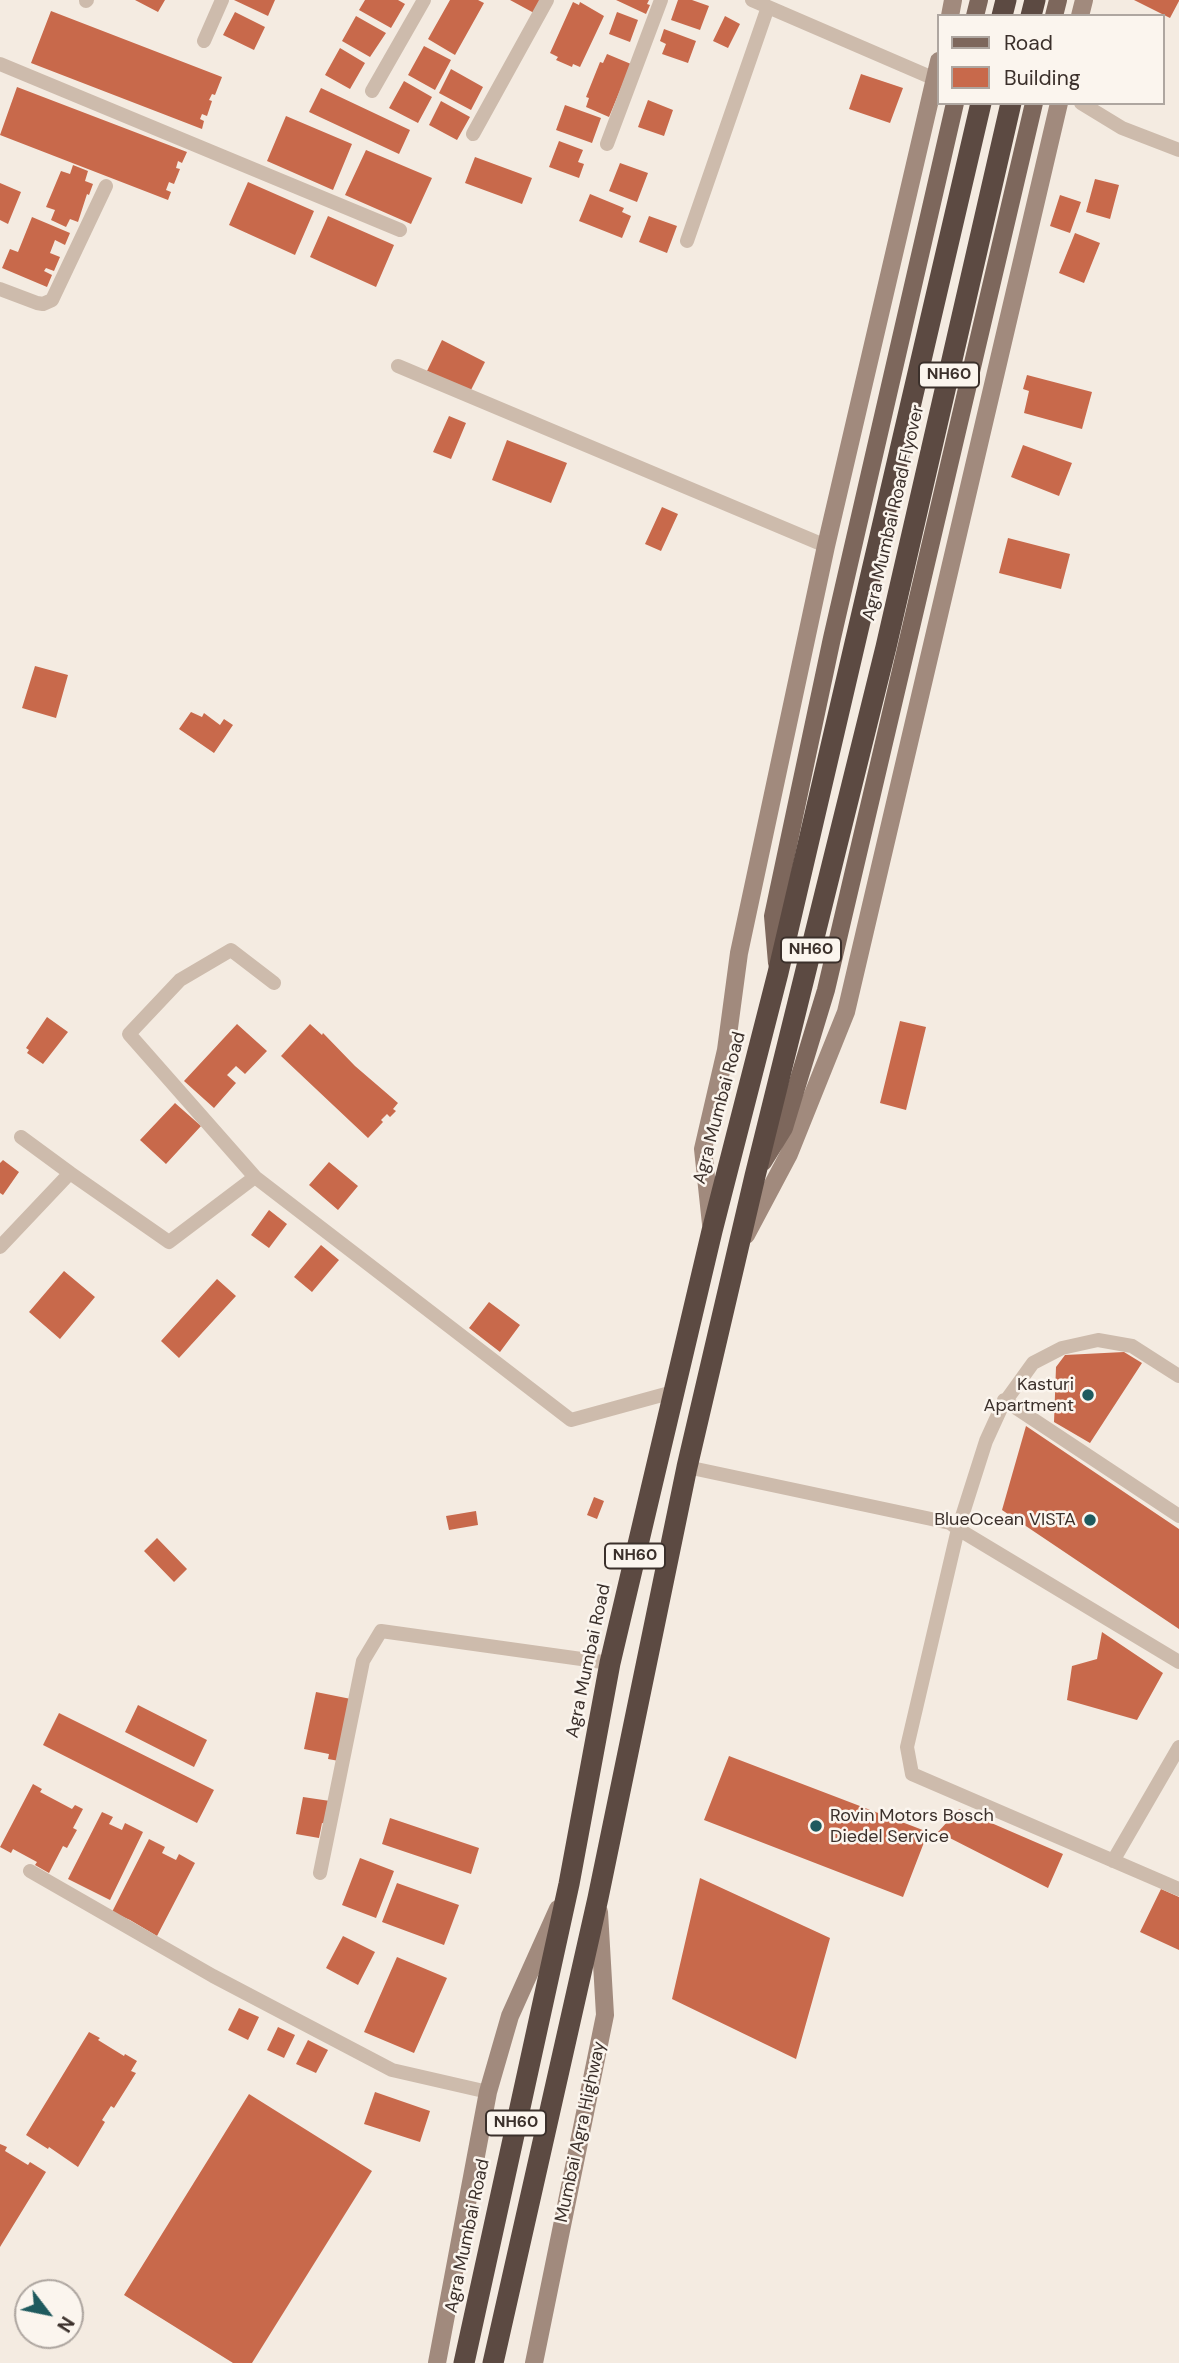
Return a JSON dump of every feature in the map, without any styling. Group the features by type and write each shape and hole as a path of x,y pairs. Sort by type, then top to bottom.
{"highway":[{"name":"Agra Mumbai Road Flyover","path":"778,973 981,105"},
{"name":"Agra Mumbai Road Flyover","path":"755,1175 886,647 1011,105"},
{"name":"Agra Mumbai Road","path":"464,2363 569,1884 610,1663 712,1231 778,973"},
{"name":"NH60","path":"493,2363 598,1898 687,1467 755,1175"}],"main road":[{"path":"778,973 773,916 832,638 955,105"},
{"path":"755,1175 784,1128 826,990 1034,105"}],"street":[{"path":"204,41 222,0"},
{"path":"372,91 424,0"},
{"path":"473,134 547,0"},
{"path":"607,144 661,0"},
{"path":"752,0 935,79"},
{"path":"687,241 768,7"},
{"path":"0,64 400,230"},
{"path":"712,1231 703,1149 726,1050 738,953 826,546 937,70"},
{"path":"737,1253 789,1154 845,1013 1059,105"},
{"path":"1084,105 1122,128 1179,150"},
{"path":"0,289 37,303 43,304 52,300 106,186"},
{"path":"398,366 826,546"},
{"path":"274,983 231,950 180,980 129,1034 255,1177 571,1420 673,1392"},
{"path":"21,1137 169,1242 255,1177"},
{"path":"0,1247 70,1173"},
{"path":"1179,1376 1132,1346 1098,1340 1062,1348 1033,1363 1004,1400 986,1441 958,1529 907,1747 912,1774 1179,1889"},
{"path":"1004,1400 1179,1516"},
{"path":"687,1467 950,1523 1179,1662"},
{"path":"320,1873 363,1661 381,1631 610,1663"},
{"path":"1113,1861 1179,1747"},
{"path":"30,1871 213,1976 392,2070 488,2092"},
{"path":"437,2363 488,2092 510,2016 569,1884"},
{"name":"Mumbai Agra Highway","path":"534,2363 605,2015 598,1898"}],"building":[{"path":"135,0 165,0 158,12"},
{"path":"234,0 275,0 268,16"},
{"path":"365,0 398,0 405,4 391,28 359,10"},
{"path":"450,0 478,0 484,3 455,55 428,39"},
{"path":"510,0 541,0 534,13"},
{"path":"616,0 649,0 647,4 650,5 646,14"},
{"path":"678,0 692,0 709,6 700,30 671,20"},
{"path":"1134,0 1179,0 1170,18"},
{"path":"573,2 579,5 580,2 604,16 580,67 573,64 572,67 556,60 558,57 550,53"},
{"path":"51,11 222,77 215,95 212,94 209,100 212,101 207,116 202,114 200,119 204,121 202,129 31,63"},
{"path":"235,12 265,27 254,50 223,35"},
{"path":"617,12 638,20 630,42 609,34"},
{"path":"356,16 386,33 370,57 342,41"},
{"path":"725,16 740,24 728,48 713,41"},
{"path":"664,29 696,41 688,63 662,54 666,44 660,41"},
{"path":"424,46 451,60 435,90 408,75"},
{"path":"340,48 365,63 350,89 325,75"},
{"path":"607,54 631,64 609,117 586,107 589,98 586,97 600,62 603,63"},
{"path":"451,69 483,87 471,110 439,93"},
{"path":"861,74 903,88 890,123 849,109"},
{"path":"404,81 432,97 418,123 389,108"},
{"path":"17,87 187,152 182,163 178,161 176,168 180,169 174,184 169,182 166,190 171,192 168,200 0,135"},
{"path":"321,88 410,130 399,154 309,112"},
{"path":"648,100 673,110 664,136 638,127"},
{"path":"441,101 470,117 457,140 429,125"},
{"path":"565,105 601,118 592,143 556,130"},
{"path":"286,116 352,144 333,190 267,161"},
{"path":"559,141 583,150 578,162 584,164 579,178 549,167"},
{"path":"366,150 432,178 411,224 345,195"},
{"path":"475,157 532,178 522,204 465,183"},
{"path":"620,163 648,173 637,202 609,191"},
{"path":"73,165 88,171 85,181 93,184 78,222 70,219 66,227 51,220 55,210 46,207 61,171 70,174"},
{"path":"1095,179 1119,185 1110,219 1086,212"},
{"path":"248,182 314,211 295,255 229,225"},
{"path":"0,183 21,192 8,224 0,220"},
{"path":"590,194 624,208 622,212 631,216 622,238 579,221"},
{"path":"1060,195 1081,202 1070,233 1050,226"},
{"path":"328,216 394,245 376,287 310,257"},
{"path":"649,216 677,226 667,253 639,242"},
{"path":"32,217 70,233 65,245 55,240 50,253 60,257 54,271 46,268 44,271 52,275 47,287 2,268 10,249 18,252"},
{"path":"1075,233 1100,243 1084,283 1059,273"},
{"path":"442,340 485,362 470,392 427,371"},
{"path":"1027,375 1092,392 1082,429 1024,413 1029,391 1023,389"},
{"path":"449,416 466,423 451,459 433,452"},
{"path":"507,440 567,463 551,503 492,480"},
{"path":"1023,445 1072,463 1059,496 1011,477"},
{"path":"662,507 678,514 661,551 645,544"},
{"path":"1008,538 1070,554 1061,589 999,573"},
{"path":"35,666 68,675 56,718 22,708"},
{"path":"191,712 202,717 204,713 220,725 224,719 233,725 214,753 179,729"},
{"path":"47,1017 68,1032 43,1064 27,1053 29,1050 26,1048"},
{"path":"900,1021 926,1027 906,1110 880,1103"},
{"path":"237,1024 267,1051 245,1074 236,1066 227,1075 236,1083 214,1108 184,1081"},
{"path":"310,1024 398,1103 393,1109 396,1111 390,1117 387,1114 368,1138 281,1056"},
{"path":"175,1103 201,1126 166,1164 140,1140"},
{"path":"3,1160 19,1172 3,1195 0,1193 0,1163"},
{"path":"329,1162 358,1186 338,1210 309,1185"},
{"path":"269,1210 287,1224 269,1248 251,1235"},
{"path":"321,1245 339,1260 312,1292 294,1277"},
{"path":"64,1271 95,1297 60,1339 29,1312"},
{"path":"217,1279 236,1296 179,1358 161,1341"},
{"path":"489,1302 520,1325 500,1352 469,1328"},
{"name":"Kasturi Apartment","path":"1124,1352 1142,1363 1090,1443 1054,1422 1056,1367 1065,1355"},
{"name":"BlueOcean VISTA","path":"1026,1426 1179,1529 1179,1629 1002,1510"},
{"path":"594,1497 604,1501 597,1519 587,1515"},
{"path":"476,1511 478,1525 449,1530 446,1516"},
{"path":"157,1538 187,1569 174,1582 144,1551"},
{"path":"1102,1632 1163,1673 1137,1720 1067,1700 1072,1666 1097,1659"},
{"path":"316,1692 351,1699 339,1761 328,1759 329,1754 304,1749"},
{"path":"138,1705 207,1740 194,1767 125,1732"},
{"path":"59,1713 214,1790 197,1823 43,1745"},
{"name":"Rovin Motors Bosch Diedel Service","path":"729,1756 928,1832 903,1897 704,1820"},
{"path":"33,1784 42,1789 40,1792 72,1809 75,1805 83,1809 73,1828 77,1830 67,1848 63,1846 49,1873 35,1865 37,1862 13,1849 11,1853 0,1847"},
{"path":"303,1797 330,1801 326,1824 322,1823 319,1838 296,1834"},
{"path":"959,1809 1063,1854 1048,1888 938,1832"},
{"path":"102,1812 113,1817 109,1824 122,1830 125,1823 143,1832 110,1900 68,1879"},
{"path":"390,1818 479,1848 471,1874 382,1844"},
{"path":"149,1839 165,1847 162,1853 176,1860 179,1854 195,1863 157,1936 112,1912"},
{"path":"360,1858 394,1871 376,1918 342,1905"},
{"path":"700,1878 830,1938 796,2059 672,1999"},
{"path":"397,1883 459,1905 444,1945 382,1922"},
{"path":"1161,1889 1179,1897 1179,1950 1140,1932"},
{"path":"343,1936 375,1952 358,1985 326,1968"},
{"path":"397,1957 447,1978 414,2053 364,2032"},
{"path":"239,2008 259,2017 248,2040 228,2030"},
{"path":"278,2027 295,2035 284,2058 267,2050"},
{"path":"89,2032 124,2056 125,2054 137,2061 131,2071 136,2073 114,2108 111,2106 102,2120 105,2122 78,2167 26,2135"},
{"path":"308,2040 328,2050 316,2073 296,2064"},
{"path":"375,2092 430,2111 420,2142 364,2124"},
{"path":"249,2094 372,2171 252,2363 233,2363 124,2295"},
{"path":"0,2144 7,2147 5,2151 28,2165 30,2162 46,2172 0,2247"}],"place":[{"name":"Kasturi Apartment","path":"1088,1395"},
{"name":"BlueOcean VISTA","path":"1090,1520"},
{"name":"Rovin Motors Bosch Diedel Service","path":"816,1826"}]}
